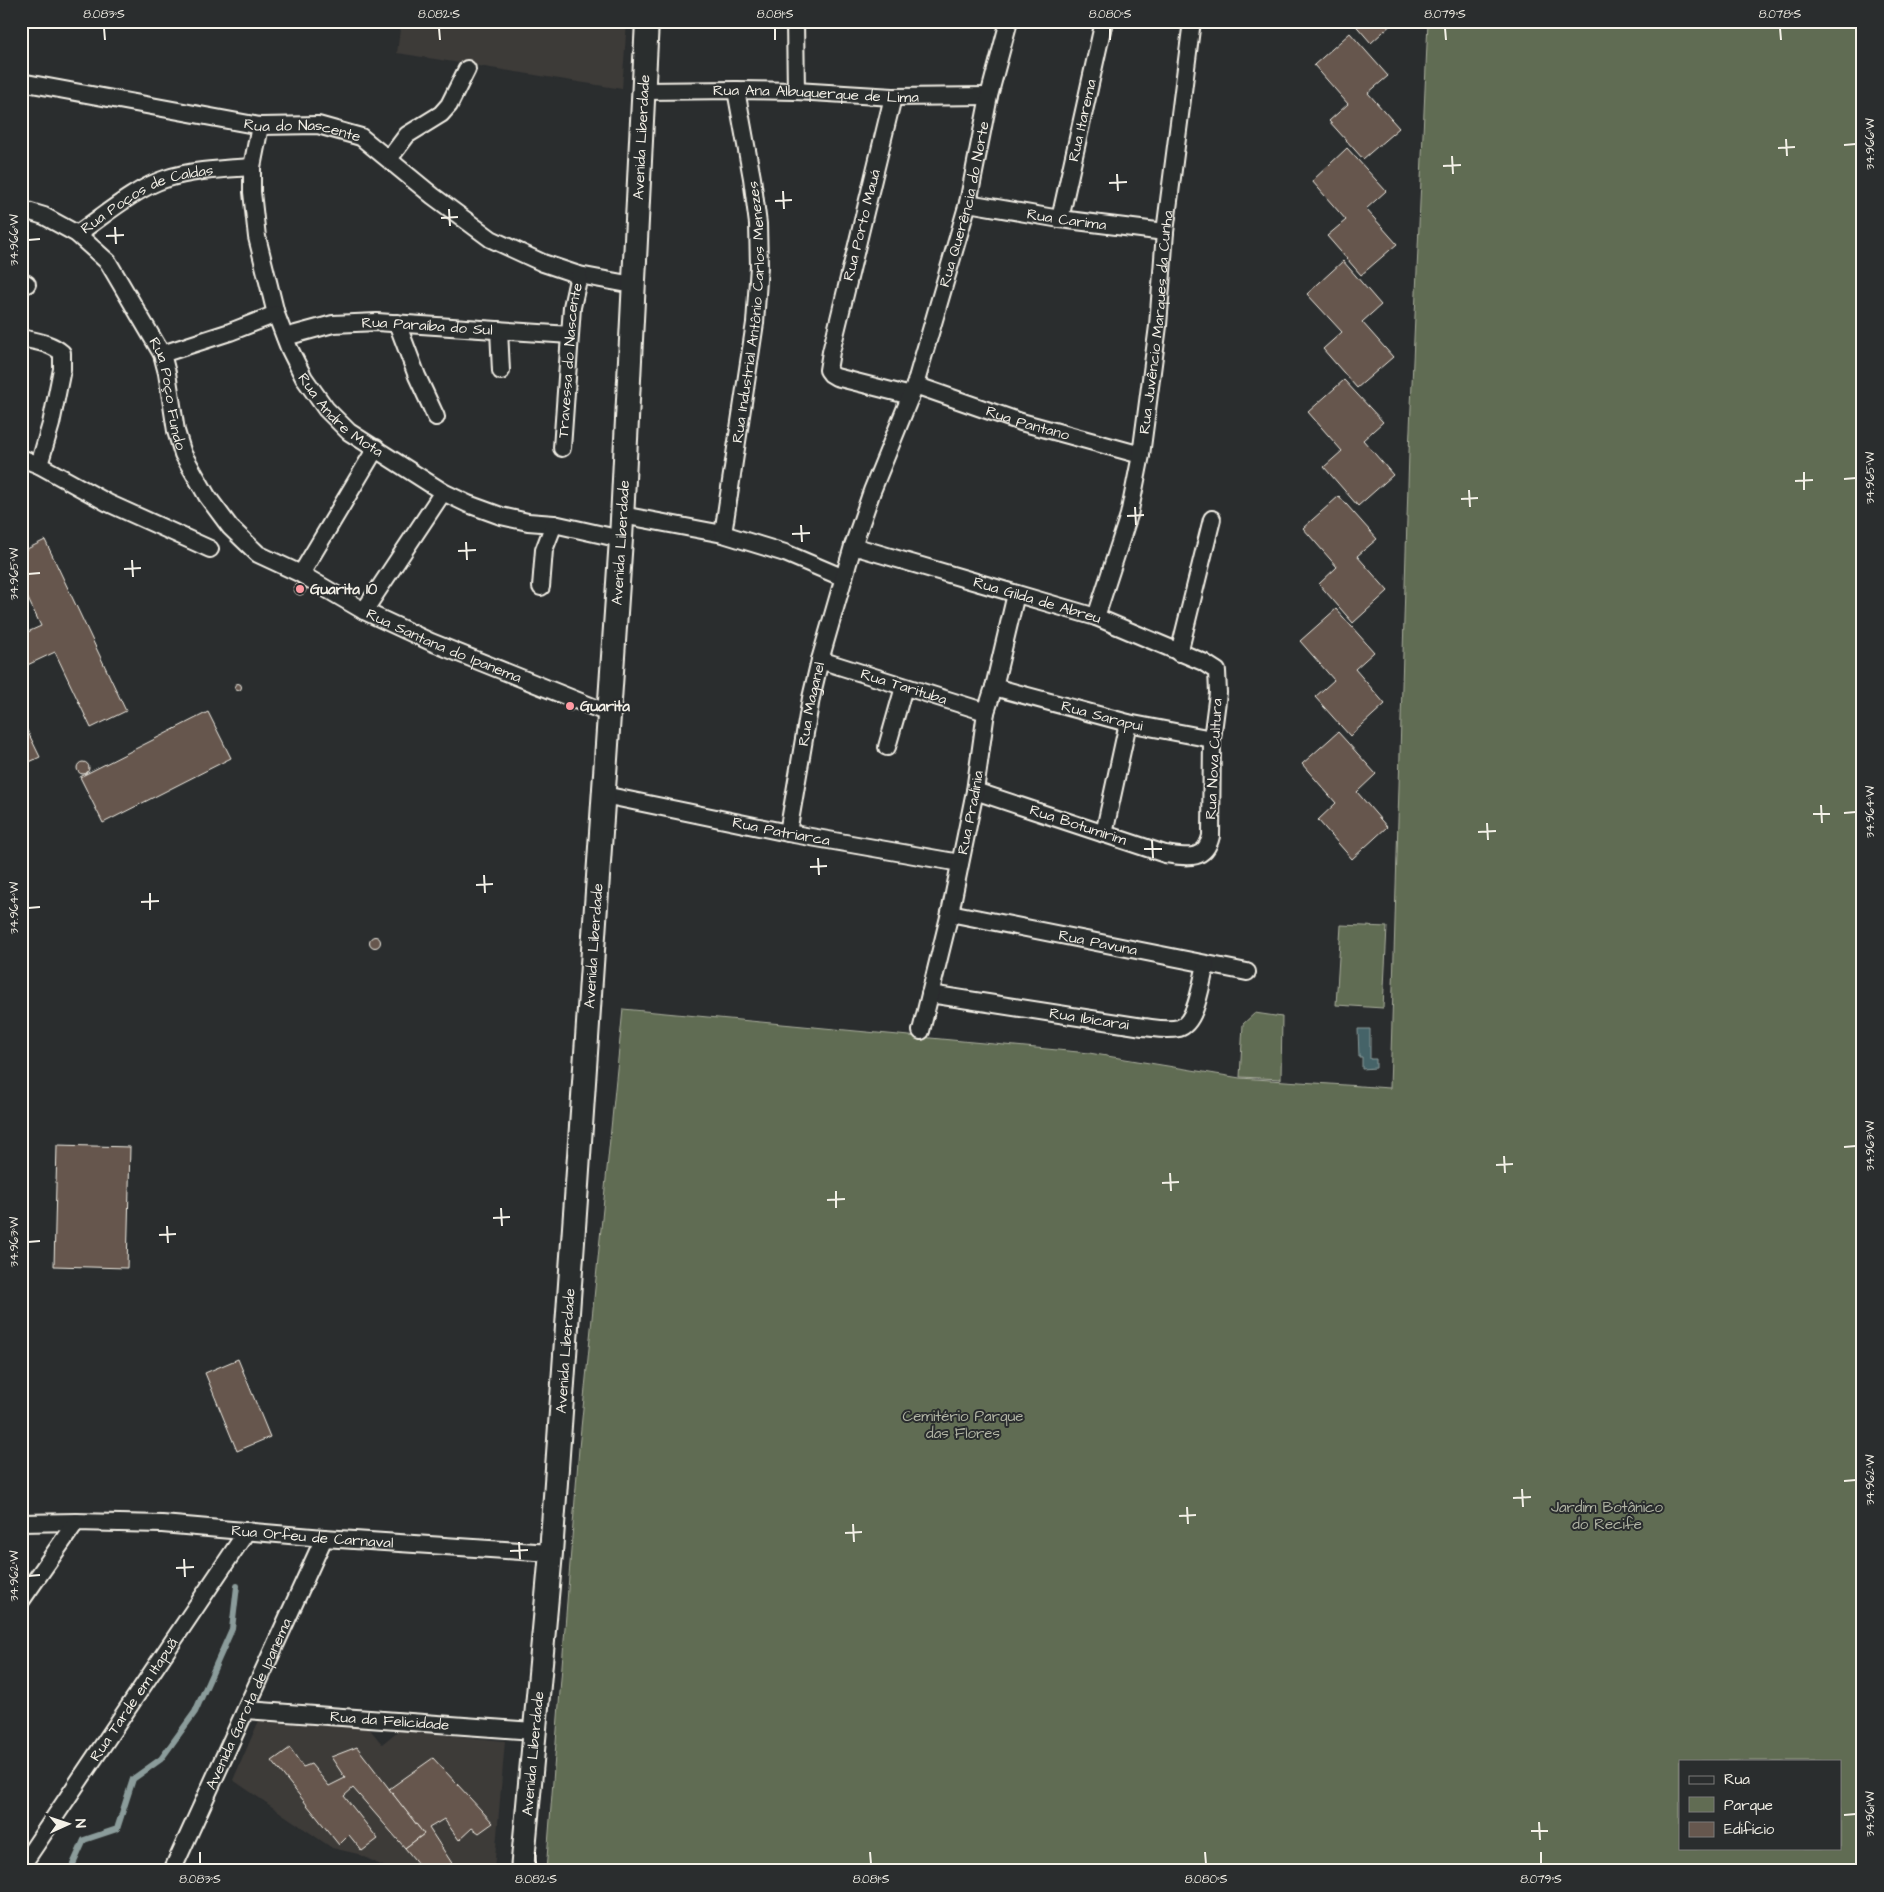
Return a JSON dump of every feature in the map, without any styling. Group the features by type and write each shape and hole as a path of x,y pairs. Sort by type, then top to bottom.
{"main road":[{"name":"Avenida Liberdade","path":"522,1871 550,1553 604,795 608,712 621,539 647,21"}],"street":[{"path":"795,21 796,91"},
{"name":"Rua Querência do Norte","path":"913,391 968,203 989,96 1008,21"},
{"name":"Rua Itarema","path":"1060,219 1104,21"},
{"name":"Rua Juvêncio Marques da Cunha","path":"1096,617 1129,514 1141,455 1158,326 1165,232 1192,21"},
{"path":"389,159 407,135 441,114 449,105 467,69"},
{"name":"Rua do Nascente","path":"21,82 260,126 318,125 361,137 433,196 491,239 543,263 579,275 633,285"},
{"name":"Rua Industrial Antônio Carlos Menezes","path":"723,534 754,323 759,266 758,224 752,178 736,90"},
{"name":"Rua Ana Albuquerque de Lima","path":"644,91 796,91 893,97 989,96"},
{"name":"Rua Porto Mauá","path":"831,352 893,97"},
{"name":"Rua Andre Mota","path":"260,126 252,167 252,192 257,236 276,314 285,337 304,378 326,409 349,432 443,492 468,504 502,516 528,522 554,524 621,539"},
{"name":"Rua Poços de Caldas","path":"21,209 44,216 78,234 138,192 163,179 211,170 252,167"},
{"name":"Rua Carima","path":"968,203 1060,219 1165,232"},
{"name":"Rua Poço Fundo","path":"78,234 108,262 162,354 167,373 176,432 183,454 208,496 230,527 258,554"},
{"name":"Travessa do Nascente","path":"562,448 572,307 579,275"},
{"path":"162,354 230,332 276,314"},
{"name":"Rua Paraíba do Sul","path":"285,337 333,324 377,322 570,335"},
{"path":"396,323 417,376 436,416"},
{"path":"499,330 501,371"},
{"path":"21,338 49,345 57,348 62,353 62,369 51,424 39,465"},
{"name":"Rua Pantano","path":"831,352 828,370 831,374 913,391 1141,455"},
{"name":"Rua Maganel","path":"788,833 811,698 820,660 853,546 872,490 913,391"},
{"path":"301,574 376,448"},
{"path":"21,458 39,465 108,503 210,549"},
{"path":"364,611 443,492"},
{"path":"622,515 723,534 785,553 844,578"},
{"path":"1179,652 1212,518"},
{"path":"541,587 544,550 554,524"},
{"name":"Rua Gilda de Abreu","path":"853,546 1096,617 1203,662 1217,671"},
{"name":"Rua Santana do Ipanema","path":"258,554 301,574 364,611 431,642 608,712"},
{"name":"Rua Pradinia","path":"921,1031 960,864 975,790 986,712 994,687 1016,594"},
{"name":"Rua Tarituba","path":"820,660 986,712"},
{"name":"Rua Nova Cultura","path":"1208,846 1212,818 1212,739 1218,693 1217,671"},
{"path":"887,747 904,687"},
{"name":"Rua Sarapui","path":"994,687 1128,723 1212,739"},
{"path":"1104,834 1128,723"},
{"name":"Rua Botumirim","path":"975,790 1165,854 1187,857 1199,855 1208,846"},
{"name":"Rua Patriarca","path":"604,795 788,833 960,864"},
{"name":"Rua Pavuna","path":"950,913 1247,972"},
{"name":"Rua Ibicarai","path":"930,994 1143,1027 1173,1029 1180,1028 1188,1023 1193,1015 1206,965"},
{"path":"21,1601 76,1522"},
{"name":"Rua Orfeu de Carnaval","path":"21,1523 162,1524 324,1538 550,1553"},
{"name":"Rua Tarde em Itapuã","path":"21,1868 247,1531"},
{"name":"Avenida Garota de Ipanema","path":"172,1871 324,1538"},
{"name":"Rua da Felicidade","path":"246,1710 534,1731"}],"shaded area":[{"path":"401,21 627,21 622,89 397,53"},
{"path":"260,1718 368,1727 382,1744 399,1730 505,1741 494,1871 393,1871 358,1854 332,1848 233,1780"}],"green space":[{"path":"1428,21 1863,21 1863,1871 546,1871 579,1448 623,1009 1089,1053 1240,1078 1390,1088 1409,452"},
{"path":"1341,925 1387,927 1383,1008 1336,1005"},
{"path":"1255,1013 1282,1017 1281,1079 1240,1077 1243,1024"}],"water":[{"path":"1358,1029 1370,1029 1370,1059 1376,1059 1376,1068 1362,1069 1362,1057 1359,1057"}],"building":[{"path":"1352,21 1395,21 1371,43"},
{"path":"1350,33 1388,76 1368,93 1399,128 1363,159 1329,121 1348,104 1314,65"},
{"path":"1347,148 1386,191 1366,209 1397,244 1361,275 1327,236 1346,220 1312,181"},
{"path":"1343,261 1381,305 1362,322 1393,357 1357,388 1323,349 1342,332 1307,294"},
{"path":"1344,380 1383,422 1363,440 1393,475 1358,506 1324,467 1342,451 1308,412"},
{"path":"1339,496 1377,539 1357,556 1388,591 1353,623 1319,584 1337,567 1303,528"},
{"path":"45,540 126,711 91,728 55,652 21,668 21,635 41,626 21,584 21,552"},
{"name":"Guarita 10","path":"298,583 302,583 306,589 302,595 298,595 294,591 294,587"},
{"path":"1336,609 1374,652 1355,669 1385,704 1350,736 1315,697 1334,680 1300,641"},
{"path":"238,683 242,687 238,691 234,687"},
{"path":"564,703 576,707 572,711 567,711 564,709"},
{"path":"208,712 231,758 103,823 80,777"},
{"path":"21,718 40,757 21,766"},
{"path":"1338,732 1376,774 1357,792 1387,827 1352,859 1318,820 1336,803 1302,764"},
{"path":"81,762 85,762 89,768 85,774 81,774 77,770 77,766"},
{"path":"375,936 381,942 375,948 369,942"},
{"path":"57,1145 130,1147 127,1268 54,1266"},
{"path":"238,1359 270,1437 237,1451 205,1373"},
{"path":"357,1747 424,1834 405,1848 353,1788 344,1796 378,1839 362,1851 349,1835 339,1845 272,1761 290,1748 303,1767 311,1764 329,1786 345,1778 331,1757"},
{"path":"433,1758 493,1823 479,1833 472,1828 459,1840 444,1819 429,1828 457,1871 424,1871 405,1848 424,1834 389,1789"}],"waterway":[{"path":"70,1871 84,1840 117,1829 133,1779 161,1759 195,1712 232,1629 237,1586"}],"place":[{"name":"Guarita 10","path":"300,589"},
{"name":"Guarita","path":"570,706"}],"park label":[{"name":"Cemitério Parque das Flores","path":"963,1424"},
{"name":"Jardim Botânico do Recife","path":"1607,1516"}]}
